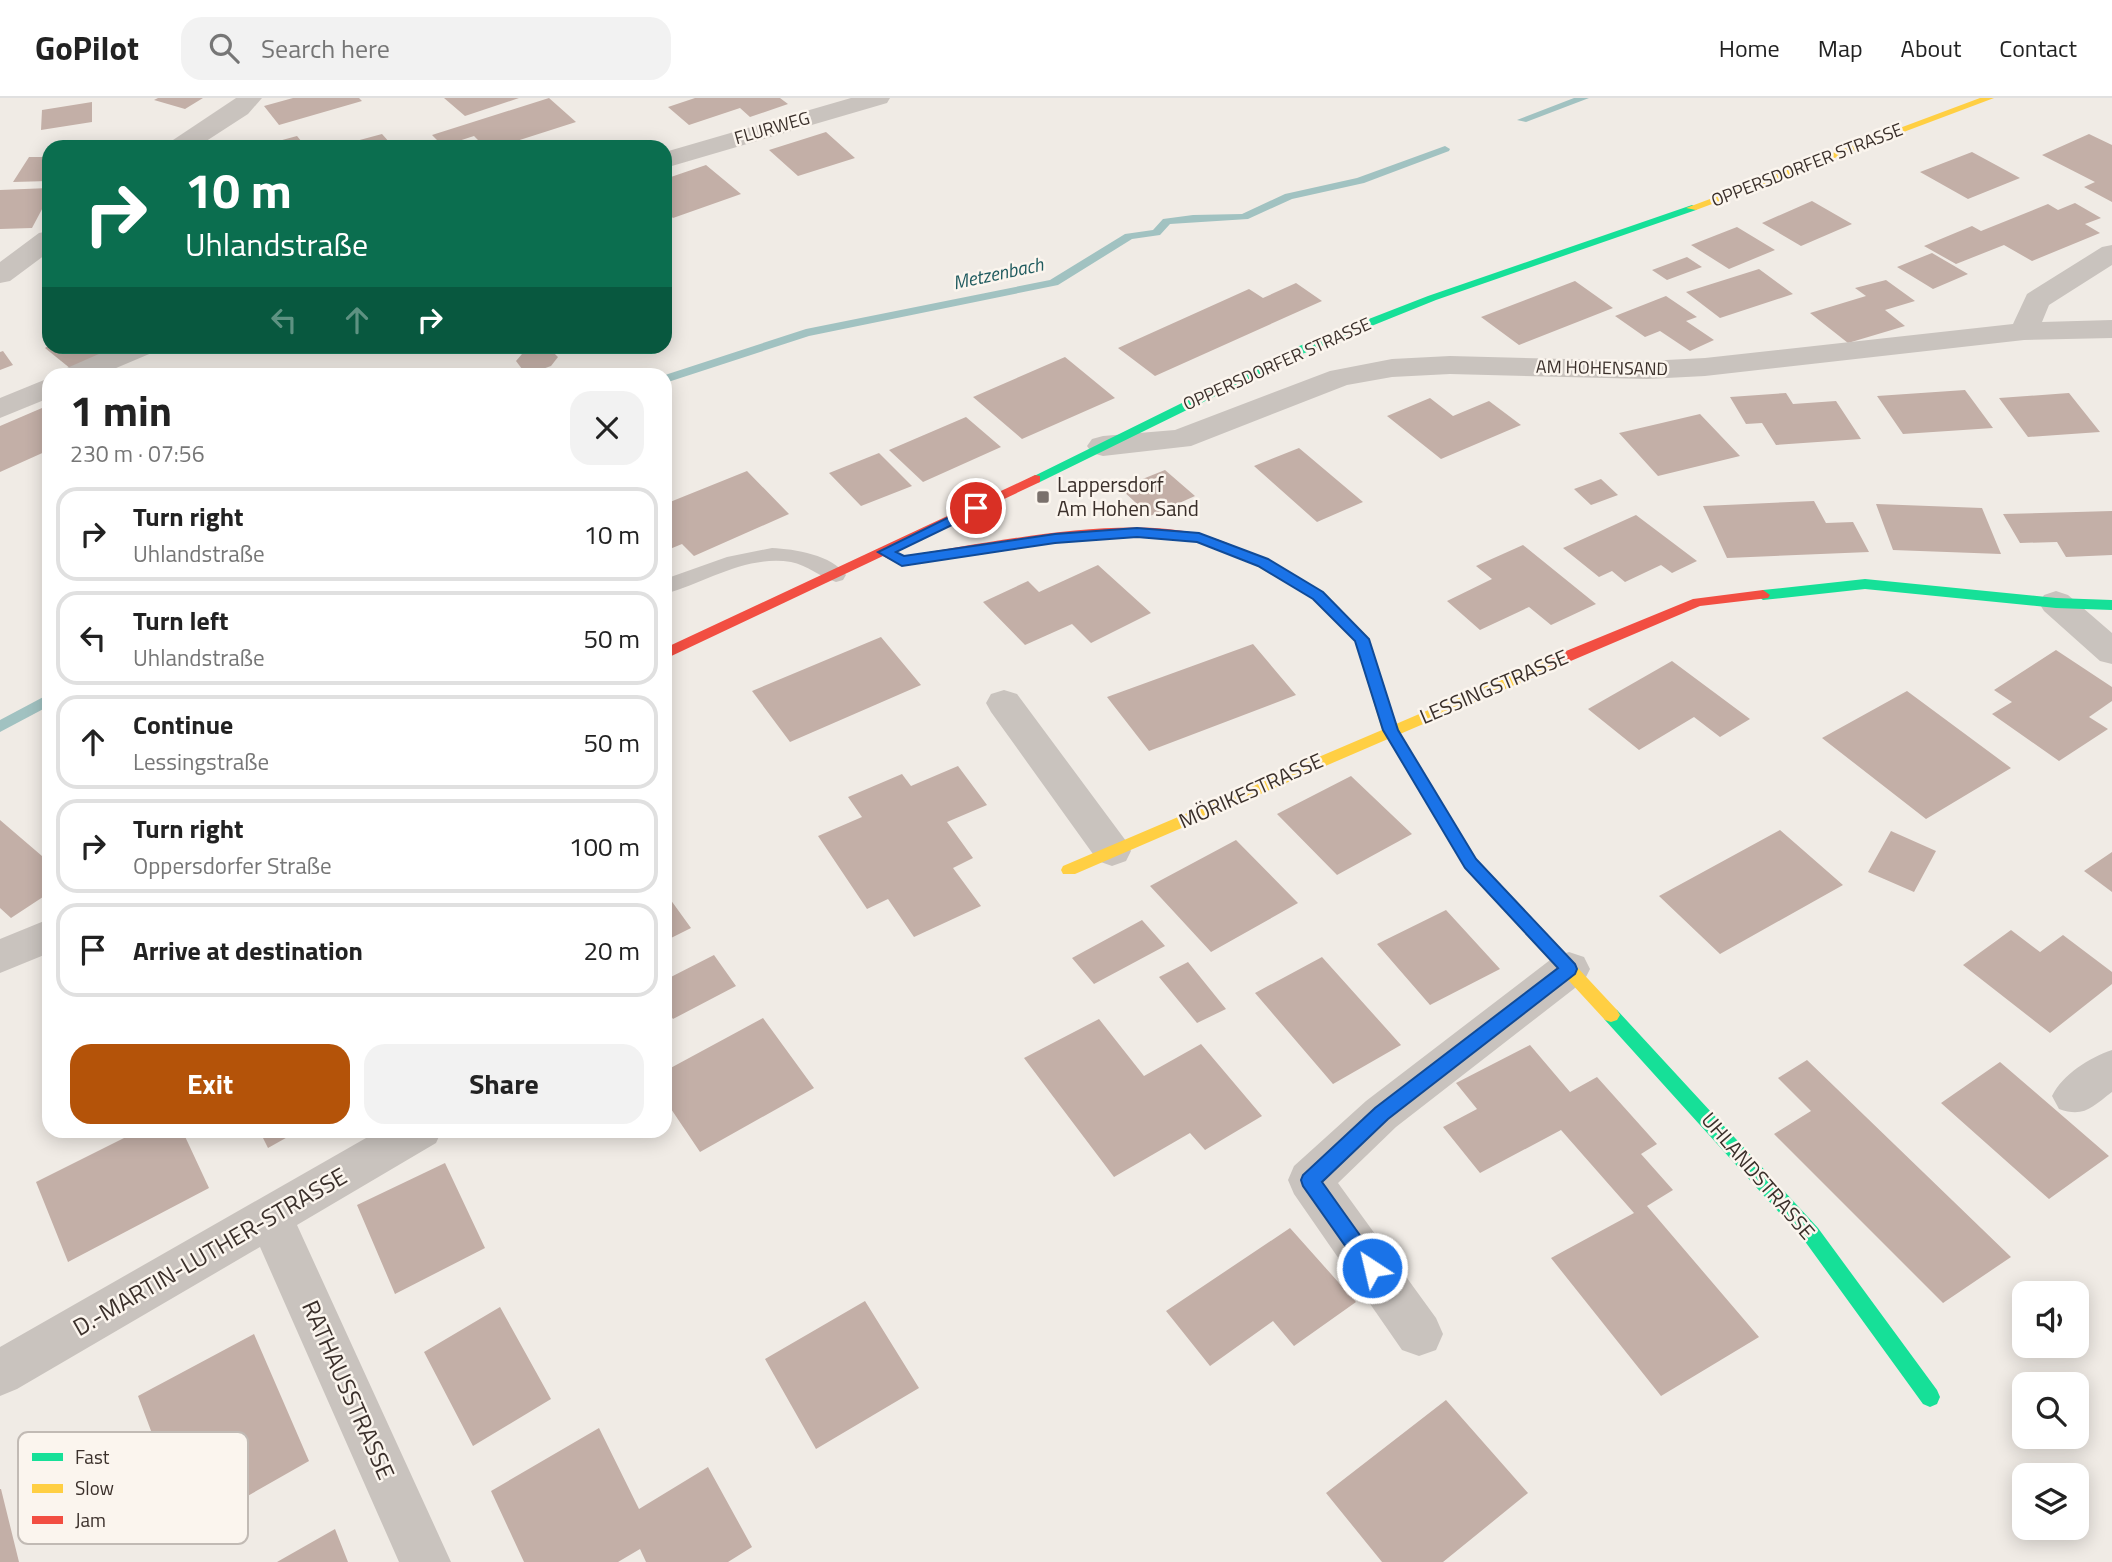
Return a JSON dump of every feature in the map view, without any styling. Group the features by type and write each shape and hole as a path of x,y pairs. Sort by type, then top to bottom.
{"street":[{"path":"190,140 239,109 250,98"},
{"name":"FLURWEG","path":"672,158 878,98"},
{"name":"OPPERSDORFER STRASSE","path":"672,651 885,552 1293,352 1989,98"},
{"path":"0,275 42,244"},
{"path":"2024,331 2037,300 2112,253"},
{"name":"AM HOHENSAND","path":"1103,446 1180,439 1341,377 1392,368 1450,365 1647,370 1705,368 2024,331 2112,329"},
{"path":"92,368 125,354"},
{"path":"0,409 42,390"},
{"path":"885,552 902,561 1055,538 1137,532 1199,538 1263,563 1318,596 1362,639 1390,730"},
{"name":"LESSINGSTRASSE","path":"1390,730 1698,602 1865,584 2056,603 2112,605"},
{"path":"2056,603 2112,652"},
{"path":"1004,704 1112,851"},
{"name":"MÖRIKESTRASSE","path":"1069,870 1390,730"},
{"name":"UHLANDSTRASSE","path":"1390,730 1471,864 1811,1234 1930,1396"},
{"path":"0,957 42,938"},
{"path":"1419,1334 1310,1180 1381,1114 1569,969"},
{"path":"2074,1096 2112,1068"},
{"name":"D.-MARTIN-LUTHER-STRASSE","path":"0,1373 271,1219 407,1138"},
{"name":"RATHAUSSTRASSE","path":"271,1219 425,1562"}],"lane":[{"path":"672,584 725,563 765,555 804,559 836,575"}],"building":[{"path":"203,98 185,109 154,100"},
{"path":"293,98 359,98 362,101 279,125 264,106"},
{"path":"444,98 519,98 465,116"},
{"path":"549,98 576,122 520,140 478,140 474,136 462,140 437,140 432,135"},
{"path":"695,98 780,98 788,104 750,117 740,108 689,125 668,107"},
{"path":"92,102 92,122 41,130 42,110"},
{"path":"826,132 855,158 798,176 769,150"},
{"path":"382,134 387,140 360,140"},
{"path":"2089,134 2112,145 2112,202 2084,187 2095,182 2042,155"},
{"path":"297,136 300,140 282,140"},
{"path":"1972,152 2020,178 1968,199 1920,172"},
{"path":"29,157 42,157 42,181 13,182"},
{"path":"706,165 741,194 673,218 672,177"},
{"path":"42,188 42,209 32,228 0,229 0,190"},
{"path":"1812,201 1852,224 1801,246 1762,223"},
{"path":"2075,203 2101,218 2085,224 2100,233 2032,261 2004,245 1956,264 1924,246 1972,226 1981,231 2048,204 2058,210"},
{"path":"1737,227 1775,250 1729,269 1691,245"},
{"path":"1932,253 1968,274 1933,289 1897,267"},
{"path":"1687,257 1702,267 1667,280 1652,270"},
{"path":"1759,269 1793,294 1720,318 1686,292"},
{"path":"1886,280 1915,301 1885,310 1905,326 1848,343 1810,313 1866,296 1855,288"},
{"path":"1575,281 1613,308 1519,345 1481,317"},
{"path":"1296,283 1322,301 1155,376 1118,348 1249,289 1263,298"},
{"path":"1666,296 1697,317 1686,321 1714,340 1690,351 1660,331 1645,337 1615,316"},
{"path":"3,351 13,365 0,370 0,352"},
{"path":"52,354 104,354 73,368"},
{"path":"522,354 555,354 558,357 551,366 545,368 521,368 516,361"},
{"path":"1065,357 1115,398 1022,439 973,397"},
{"path":"1965,390 1993,428 1903,434 1877,396"},
{"path":"1786,393 1793,404 1836,401 1861,439 1776,445 1762,423 1746,424 1730,397"},
{"path":"2069,393 2100,432 2028,437 1999,398"},
{"path":"1430,398 1453,416 1489,401 1521,425 1441,459 1387,416"},
{"path":"42,408 42,453 0,472 0,426"},
{"path":"1700,414 1740,456 1658,476 1619,433"},
{"path":"966,417 1001,447 923,482 889,450"},
{"path":"1299,448 1363,502 1317,522 1254,466"},
{"path":"879,453 912,486 861,506 829,473"},
{"path":"1165,470 1195,496 1150,516 1120,488"},
{"path":"747,471 789,514 694,556 682,544 672,548 672,501"},
{"path":"1601,479 1618,495 1591,505 1574,489"},
{"path":"1814,501 1826,523 1853,522 1869,552 1727,558 1703,506"},
{"path":"1876,504 1982,508 2001,554 1893,550"},
{"path":"2112,511 2112,555 2066,557 2057,542 2020,543 2003,514"},
{"path":"1636,515 1697,561 1672,573 1661,565 1625,582 1612,571 1599,577 1563,548"},
{"path":"1523,545 1596,604 1551,625 1529,607 1480,630 1447,601 1492,579 1476,566"},
{"path":"1098,565 1151,613 1091,643 1072,624 1025,645 983,602 1028,581 1039,592"},
{"path":"881,637 921,685 790,742 752,691"},
{"path":"1253,644 1296,695 1149,751 1107,697"},
{"path":"2056,650 2112,687 2112,701 2089,717 2108,729 2059,761 1992,714 2012,702 1994,690"},
{"path":"1672,661 1750,719 1720,737 1694,717 1639,750 1588,709"},
{"path":"1907,691 2011,768 1926,819 1822,738"},
{"path":"958,766 987,805 947,822 973,858 953,868 981,906 914,937 888,899 867,909 818,836 862,817 848,797 902,774 911,786"},
{"path":"1351,776 1412,834 1337,875 1277,814"},
{"path":"0,820 42,856 42,898 11,918 0,908"},
{"path":"1780,830 1843,885 1720,954 1659,896"},
{"path":"1891,831 1936,851 1914,892 1868,872"},
{"path":"1236,840 1298,903 1211,952 1150,886"},
{"path":"2112,852 2112,892 2084,871"},
{"path":"672,902 691,928 672,938"},
{"path":"1446,910 1500,969 1430,1005 1377,944"},
{"path":"1142,920 1165,946 1094,984 1072,958"},
{"path":"2011,930 2040,952 2063,935 2112,972 2112,984 2050,1033 1963,965"},
{"path":"714,955 736,986 673,1019 672,976"},
{"path":"1322,957 1401,1045 1333,1084 1255,993"},
{"path":"1188,962 1226,1009 1197,1023 1159,977"},
{"path":"763,1018 814,1088 700,1152 672,1110 672,1067"},
{"path":"1099,1019 1144,1076 1201,1044 1262,1116 1205,1150 1190,1133 1114,1177 1024,1058"},
{"path":"1530,1045 1570,1092 1597,1077 1657,1144 1641,1154 1673,1190 1647,1206 1759,1337 1661,1396 1551,1258 1634,1213 1561,1130 1480,1173 1443,1127 1477,1109 1456,1083"},
{"path":"1807,1060 2011,1257 1943,1303 1774,1134 1811,1111 1778,1078"},
{"path":"2000,1062 2109,1156 2049,1199 1941,1103"},
{"path":"124,1138 186,1138 209,1188 68,1262 36,1182"},
{"path":"263,1138 286,1138 268,1148"},
{"path":"445,1163 485,1248 395,1294 357,1205"},
{"path":"1290,1228 1356,1302 1294,1346 1273,1321 1210,1366 1166,1311"},
{"path":"865,1301 919,1388 816,1449 765,1359"},
{"path":"500,1307 551,1399 473,1446 424,1352"},
{"path":"254,1334 309,1461 248,1496 248,1432 151,1432 138,1396"},
{"path":"1446,1400 1528,1493 1443,1562 1382,1562 1326,1493"},
{"path":"599,1428 639,1509 708,1467 752,1547 728,1562 646,1562 640,1549 618,1562 524,1562 491,1491"},
{"path":"1,1489 19,1562 0,1562"},
{"path":"335,1529 348,1562 277,1562"}],"waterway":[{"name":"Metzenbach","path":"1522,120 1584,98"},
{"name":"Metzenbach","path":"672,377 806,333 1054,283 1129,236 1156,233 1167,221 1244,217 1289,196 1360,181 1445,149"},
{"name":"Metzenbach","path":"0,727 42,703"}],"traffic: fast":[{"path":"1035,479 1293,353 1432,298 1692,208"},
{"path":"1763,595 1865,584 2056,603 2112,605"},
{"path":"1611,1015 1811,1234 1930,1397"}],"traffic: slow":[{"path":"1692,208 1989,98"},
{"path":"1260,562 1318,596 1362,639 1390,730 1471,864 1611,1015"},
{"path":"1069,870 1554,662"}],"traffic: jam":[{"path":"672,651 1035,479"},
{"path":"885,552 902,561 1055,538 1137,532 1199,538 1260,562"},
{"path":"1554,662 1698,602 1763,595"}],"place":[{"name":"Lappersdorf Am Hohen Sand","path":"1043,497"}],"route":[{"path":"976,508 885,552 902,561 1055,538 1137,532 1199,538 1263,563 1318,596 1362,639 1390,730 1447,829 1471,864 1569,969 1381,1114 1310,1180 1372,1268"}]}
